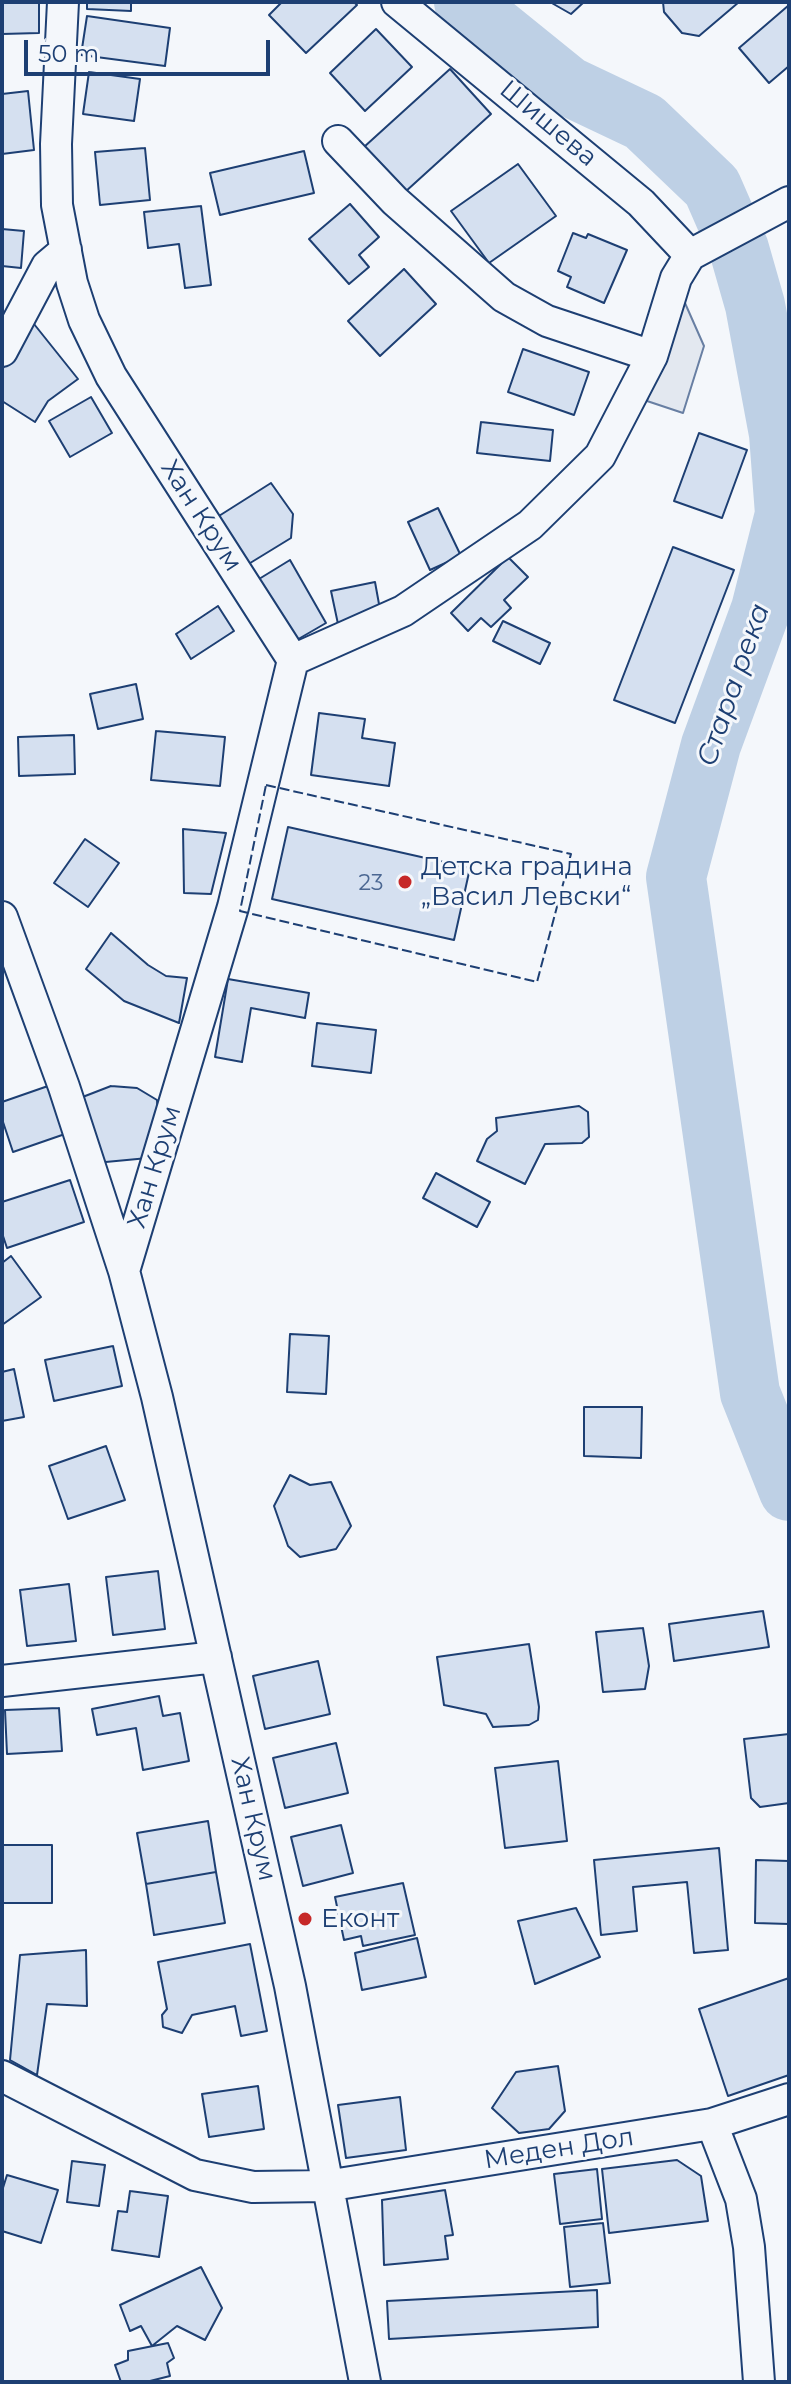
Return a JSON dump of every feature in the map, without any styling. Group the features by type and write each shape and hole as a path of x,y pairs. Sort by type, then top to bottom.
{"street":[{"name":"Хан Крум","path":"63,2 56,144 57,205 84,320 111,376 293,660 233,907 124,1271 290,1986 365,2382"},
{"name":"Шишева","path":"397,2 698,251"},
{"path":"338,141 426,230 504,297 547,321 652,356"},
{"path":"293,660 403,611 530,525 600,456 652,356 676,278 698,251 786,203"},
{"path":"2,351 47,266 66,250"},
{"path":"2,917 64,1087 124,1271"},
{"path":"2,1681 216,1657"},
{"name":"Меден Дол","path":"2,2076 195,2175 253,2187 326,2186 712,2124 789,2099"},
{"path":"712,2124 741,2199 749,2247 759,2382"}],"shaded area":[{"path":"677,285 704,346 683,413 647,401"}],"building":[{"path":"2,2 39,2 39,33 2,34"},
{"path":"87,2 131,2 131,11 87,9"},
{"path":"282,2 354,2 357,5 306,53 269,15"},
{"path":"550,2 584,2 571,14"},
{"path":"663,2 739,2 699,36 682,33 664,12"},
{"path":"789,5 789,66 769,83 739,48"},
{"path":"87,16 170,28 165,66 81,55"},
{"path":"376,29 412,67 365,111 330,73"},
{"path":"450,69 491,114 405,192 364,147"},
{"path":"89,72 140,79 134,121 83,114"},
{"path":"28,91 34,150 2,154 2,94"},
{"path":"145,148 150,200 100,205 95,152"},
{"path":"304,151 314,193 220,215 210,173"},
{"path":"518,164 556,216 489,263 451,211"},
{"path":"350,204 379,237 359,255 369,267 349,284 309,239"},
{"path":"201,206 211,285 185,288 179,244 148,248 144,212"},
{"path":"2,229 24,231 21,268 2,266"},
{"path":"573,233 586,238 588,234 627,250 604,303 567,287 571,277 558,271"},
{"path":"404,269 436,304 380,356 348,321"},
{"path":"30,319 78,379 48,401 35,422 2,401 2,370"},
{"path":"523,349 589,372 574,415 508,392"},
{"path":"91,397 112,433 70,457 49,421"},
{"path":"481,422 553,430 550,461 477,453"},
{"path":"699,433 747,450 722,518 674,501"},
{"path":"271,483 293,514 291,538 242,568 211,521"},
{"path":"438,508 461,556 430,570 408,522"},
{"path":"673,547 734,570 675,723 614,700"},
{"path":"508,557 528,577 504,600 511,608 491,627 481,618 468,631 451,613"},
{"path":"290,560 326,623 295,641 259,579"},
{"path":"375,582 381,615 338,624 331,591"},
{"path":"218,606 234,631 191,659 176,634"},
{"path":"503,621 550,643 540,664 493,641"},
{"path":"136,684 143,719 98,729 90,694"},
{"path":"319,713 365,719 362,738 395,743 389,786 311,775"},
{"path":"156,731 225,737 220,786 151,780"},
{"path":"74,735 75,774 19,776 18,737"},
{"path":"288,827 470,868 454,940 272,899"},
{"path":"183,829 226,833 211,894 184,893"},
{"path":"85,839 119,863 88,907 54,883"},
{"path":"111,933 148,965 166,976 187,978 179,1023 124,1001 86,969"},
{"path":"228,979 309,993 305,1018 251,1008 242,1062 215,1057"},
{"path":"317,1023 376,1030 371,1073 312,1066"},
{"path":"48,1086 65,1134 13,1152 2,1119 2,1102"},
{"path":"111,1086 137,1088 157,1100 159,1135 148,1158 95,1163 80,1098"},
{"path":"579,1106 588,1112 589,1137 582,1143 545,1144 525,1184 477,1161 487,1139 497,1131 496,1118"},
{"path":"436,1173 490,1202 477,1227 423,1198"},
{"path":"70,1180 84,1222 7,1248 2,1233 2,1202"},
{"path":"11,1256 41,1297 2,1325 2,1263"},
{"path":"290,1334 329,1336 326,1394 287,1392"},
{"path":"113,1346 122,1386 54,1401 45,1360"},
{"path":"14,1369 24,1417 2,1421 2,1372"},
{"path":"584,1407 642,1407 641,1458 584,1456"},
{"path":"106,1446 125,1500 68,1519 49,1466"},
{"path":"290,1475 310,1485 331,1482 351,1526 336,1549 300,1557 288,1546 274,1506"},
{"path":"158,1571 165,1629 113,1635 106,1577"},
{"path":"69,1584 76,1641 27,1646 20,1590"},
{"path":"763,1611 769,1647 674,1661 669,1624"},
{"path":"643,1628 649,1666 645,1689 603,1692 596,1632"},
{"path":"529,1644 539,1707 538,1720 529,1725 493,1727 486,1714 444,1705 437,1657"},
{"path":"318,1661 330,1714 265,1729 253,1676"},
{"path":"159,1696 163,1716 180,1713 189,1761 143,1770 136,1728 97,1735 92,1709"},
{"path":"59,1708 62,1751 7,1754 5,1710"},
{"path":"789,1734 789,1803 760,1807 751,1798 744,1739"},
{"path":"336,1743 348,1793 285,1808 273,1758"},
{"path":"558,1761 567,1841 505,1848 495,1768"},
{"path":"208,1821 216,1872 146,1884 137,1833"},
{"path":"341,1825 353,1873 303,1886 291,1837"},
{"path":"2,1845 52,1845 52,1903 2,1903"},
{"path":"719,1848 728,1950 694,1953 687,1882 633,1887 637,1931 601,1935 594,1860"},
{"path":"756,1860 789,1861 789,1924 755,1923"},
{"path":"216,1872 225,1923 154,1935 146,1884"},
{"path":"403,1883 415,1935 363,1946 361,1936 344,1940 335,1897"},
{"path":"576,1908 600,1957 535,1984 518,1921"},
{"path":"417,1938 426,1977 362,1990 355,1953"},
{"path":"250,1944 267,2031 241,2036 235,2006 192,2015 182,2033 163,2027 162,2015 167,2009 158,1962"},
{"path":"86,1950 87,2006 47,2004 37,2075 10,2060 20,1955"},
{"path":"789,1978 789,2075 728,2096 699,2009"},
{"path":"558,2066 565,2111 549,2129 519,2133 492,2108 516,2072"},
{"path":"258,2086 264,2129 209,2137 202,2094"},
{"path":"400,2097 406,2150 346,2158 338,2105"},
{"path":"677,2160 701,2176 708,2221 609,2233 602,2169"},
{"path":"72,2161 105,2165 99,2206 67,2202"},
{"path":"597,2169 602,2219 560,2224 554,2174"},
{"path":"7,2175 58,2190 41,2243 2,2231 2,2191"},
{"path":"445,2190 453,2235 445,2236 448,2259 384,2265 382,2200"},
{"path":"130,2191 168,2196 159,2257 112,2250 118,2211 127,2212"},
{"path":"603,2223 610,2283 570,2287 564,2227"},
{"path":"201,2267 222,2308 205,2340 177,2326 152,2346 141,2326 130,2331 120,2305"},
{"path":"597,2290 598,2327 389,2339 387,2301"},
{"path":"168,2343 174,2358 167,2363 170,2376 146,2382 121,2382 115,2365 128,2360 128,2351"}],"waterway":[{"name":"Стара река","path":"464,2 568,86 644,122 712,187 739,249 755,305 779,434 785,514 761,609 711,745 676,877 750,1393 789,1491"}],"fence":[{"path":"266,785 571,854 537,982 240,911 266,785"}],"place":[{"name":"Детска градина „Васил Левски“","path":"405,882"},
{"name":"Еконт","path":"305,1919"}]}
